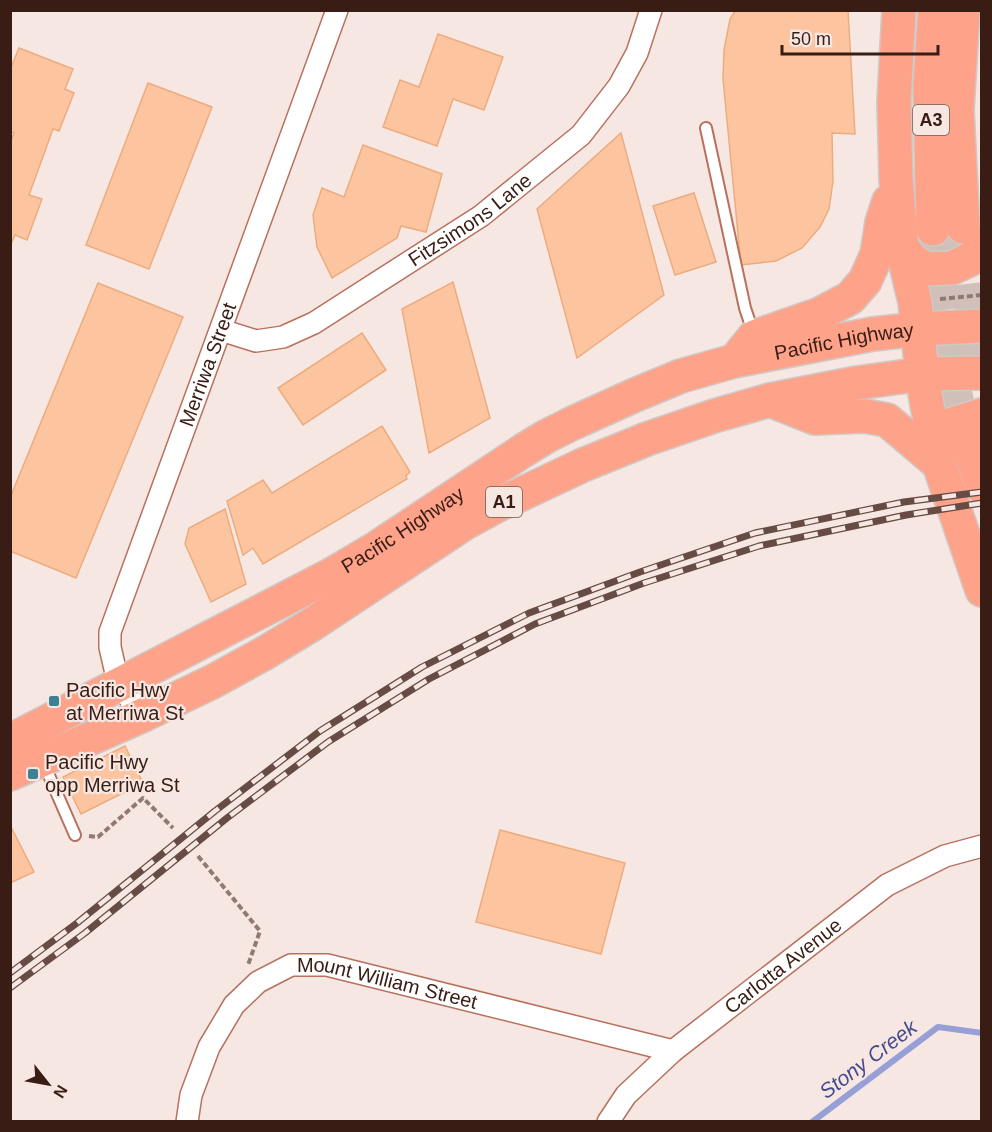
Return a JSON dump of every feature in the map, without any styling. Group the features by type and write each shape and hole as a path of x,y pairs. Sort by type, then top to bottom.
{"highway":[{"path":"899,10 894,102 896,179 902,248 915,302 922,374 939,464 981,590"},
{"name":"A3","path":"935,10 930,86 959,234"},
{"name":"A3","path":"959,234 957,110 963,10"},
{"path":"744,349 820,314 850,298 858,290 865,281 877,254 882,222 896,179"},
{"path":"902,248 913,261 926,269 952,268 973,258 959,234"},
{"name":"Pacific Highway","path":"10,741 331,575 375,549 524,450 564,427 634,395 744,349 919,329 981,326"},
{"name":"Pacific Highway","path":"10,774 43,761 212,682 311,625 465,523 582,465 647,439 770,400 858,383 922,374 981,373"},
{"path":"770,400 815,418 865,416 887,420 939,464"},
{"path":"939,464 942,435 949,425 981,415"},
{"path":"968,445 981,487"}],"street":[{"name":"Merriwa Street","path":"139,717 115,669 110,647 110,632 337,10"},
{"name":"Fitzsimons Lane","path":"221,330 256,341 283,337 314,323 481,216 581,135 620,86 638,54 651,10"},
{"name":"Carlotta Avenue","path":"608,1122 626,1095 673,1051 887,885 945,856 981,846"},
{"name":"Mount William Street","path":"187,1122 191,1095 209,1047 234,1005 258,982 291,965 327,965 673,1051"}],"lane":[{"path":"706,128 745,308 744,349"},
{"path":"43,761 75,835"}],"path":[{"path":"940,299 981,295"},
{"path":"75,835 98,837 143,798 174,828"},
{"path":"198,856 260,931 247,969 258,982"}],"building":[{"path":"736,10 848,10 855,134 832,133 833,181 829,209 820,227 802,248 776,261 741,265 723,79 724,50 730,19"},
{"path":"438,34 503,57 484,110 453,99 437,146 383,127 400,80 419,87"},
{"path":"19,48 73,69 65,89 74,93 59,131 53,129 29,195 42,199 27,240 15,235 10,246 10,143 14,133 10,131 10,70"},
{"path":"148,83 212,107 149,269 86,245"},
{"path":"621,133 664,295 577,358 537,209"},
{"path":"363,145 442,174 426,232 401,226 397,238 332,278 317,247 313,215 322,188 344,197"},
{"path":"694,193 716,262 675,275 653,206"},
{"path":"453,282 490,418 429,453 402,309"},
{"path":"98,283 183,317 76,578 10,551 10,498"},
{"path":"362,333 386,370 303,425 278,388"},
{"path":"382,426 410,472 406,476 407,479 263,564 253,548 243,555 227,501 263,480 272,493"},
{"path":"225,509 246,584 211,602 185,544 189,528"},
{"path":"125,746 143,783 81,814 63,777"},
{"path":"10,825 34,872 10,883"},
{"path":"500,830 625,863 601,954 476,922"}],"waterway":[{"name":"Stony Creek","path":"812,1122 938,1027 982,1033"}],"tunnel":[{"path":"933,229 937,288 951,374 968,445"},
{"path":"963,235 982,379"}],"railway":[{"path":"10,973 77,923 215,811 320,731 422,667 529,613 755,533 904,502 982,492"},
{"path":"10,988 85,933 227,818 328,742 429,679 535,624 644,583 759,546 906,515 982,503"}],"place":[{"name":"Pacific Hwy at Merriwa St","path":"54,701"},
{"name":"Pacific Hwy opp Merriwa St","path":"33,774"}]}
